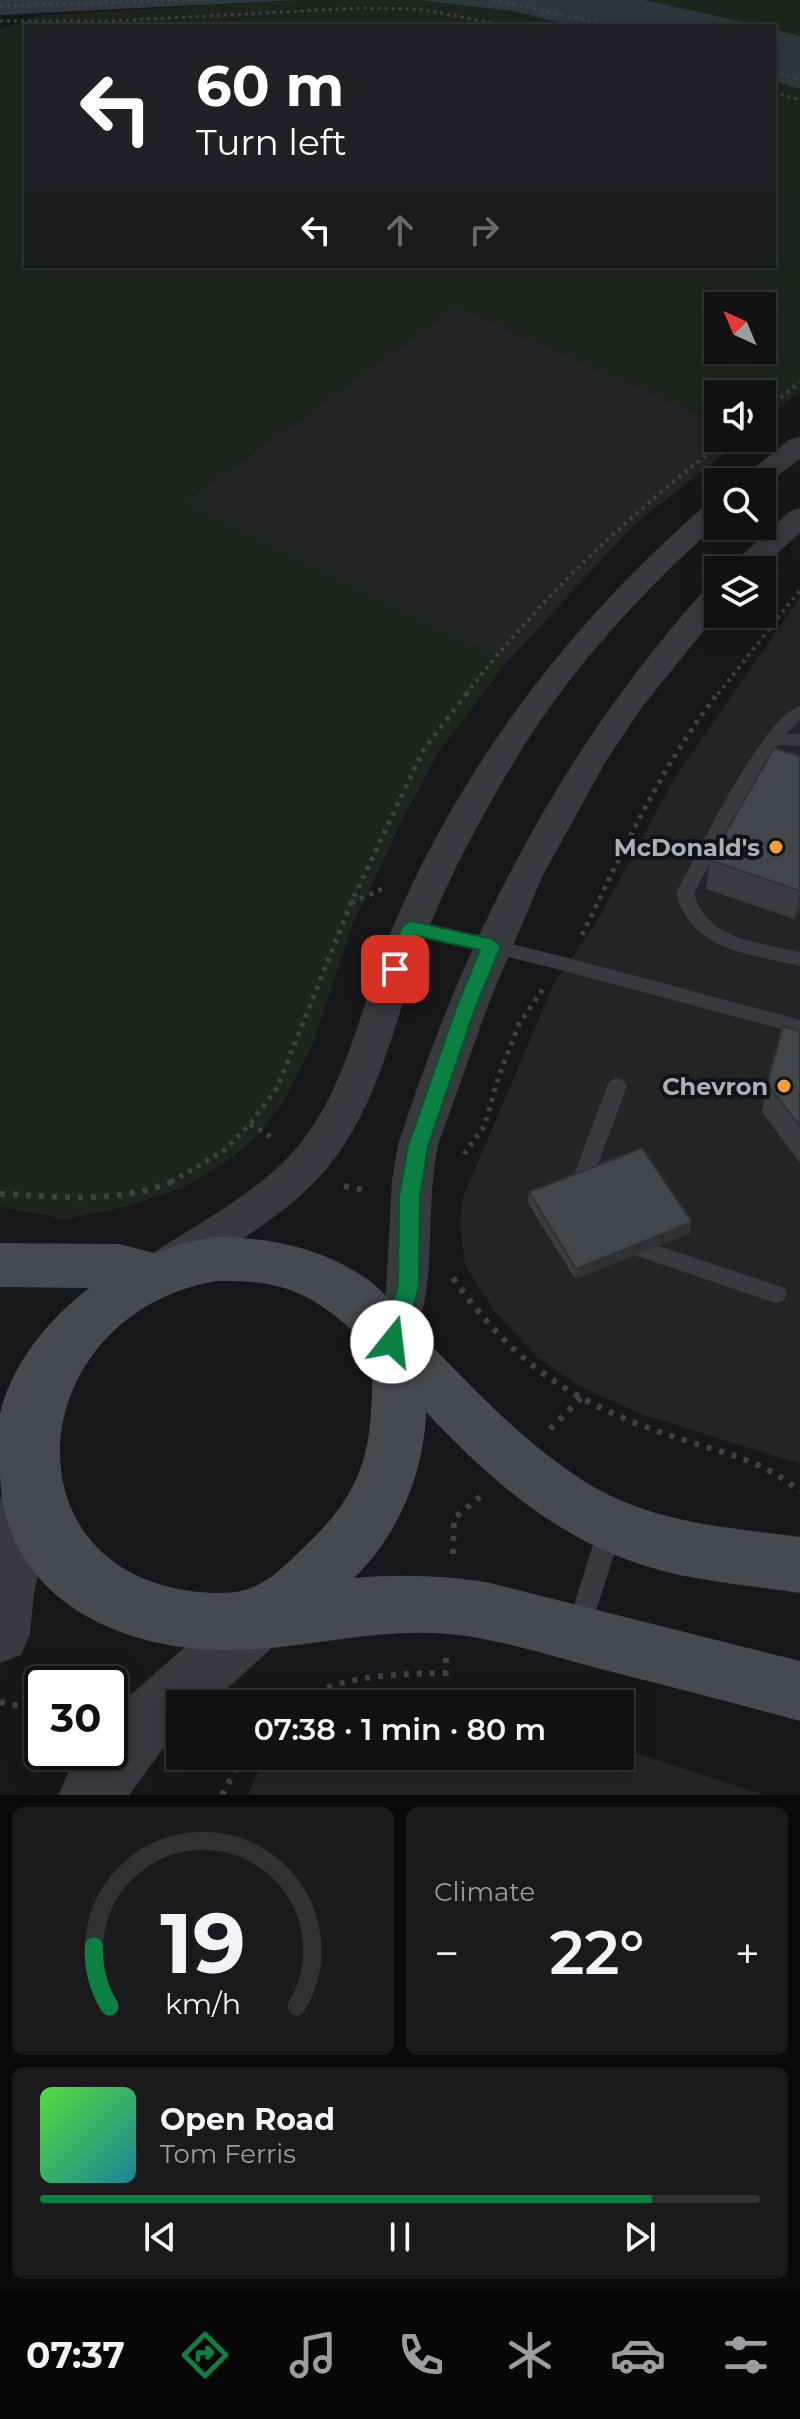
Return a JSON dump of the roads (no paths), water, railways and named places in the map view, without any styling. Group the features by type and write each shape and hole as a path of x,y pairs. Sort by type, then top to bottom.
{"main road":[{"path":"800,1565 678,1547 638,1536 561,1499 514,1465 392,1342 367,1310 320,1277 265,1261 206,1260 155,1275 92,1318 48,1367 30,1401 14,1481 45,1543 64,1567 107,1597 131,1609 213,1624 405,1602 446,1605 502,1613 800,1691"},
{"path":"0,1265 119,1266 155,1275"},
{"path":"258,1621 289,1600 337,1556 370,1514 383,1490 397,1458 400,1421 392,1342"}],"street":[{"path":"770,468 800,445"},
{"path":"757,556 800,517"},
{"path":"155,1275 282,1188 324,1143 343,1110 360,1070 411,927 467,814 543,696 613,608 704,522"},
{"path":"392,1342 408,1286 410,1197 418,1146 466,1006 527,871 595,750 648,676 704,610"},
{"path":"0,1634 14,1481"},
{"path":"90,1795 140,1728 258,1621"}],"lane":[{"path":"800,711 785,722 774,739 685,893 686,907 692,918 704,928 724,939 800,959"},
{"path":"774,739 800,740"},
{"path":"411,927 561,963 800,1027"},
{"path":"617,1086 583,1178 625,1245 776,1294"},
{"path":"577,1633 611,1525"}],"place":[{"name":"McDonald's","path":"776,847"},
{"name":"Chevron","path":"784,1086"}]}
